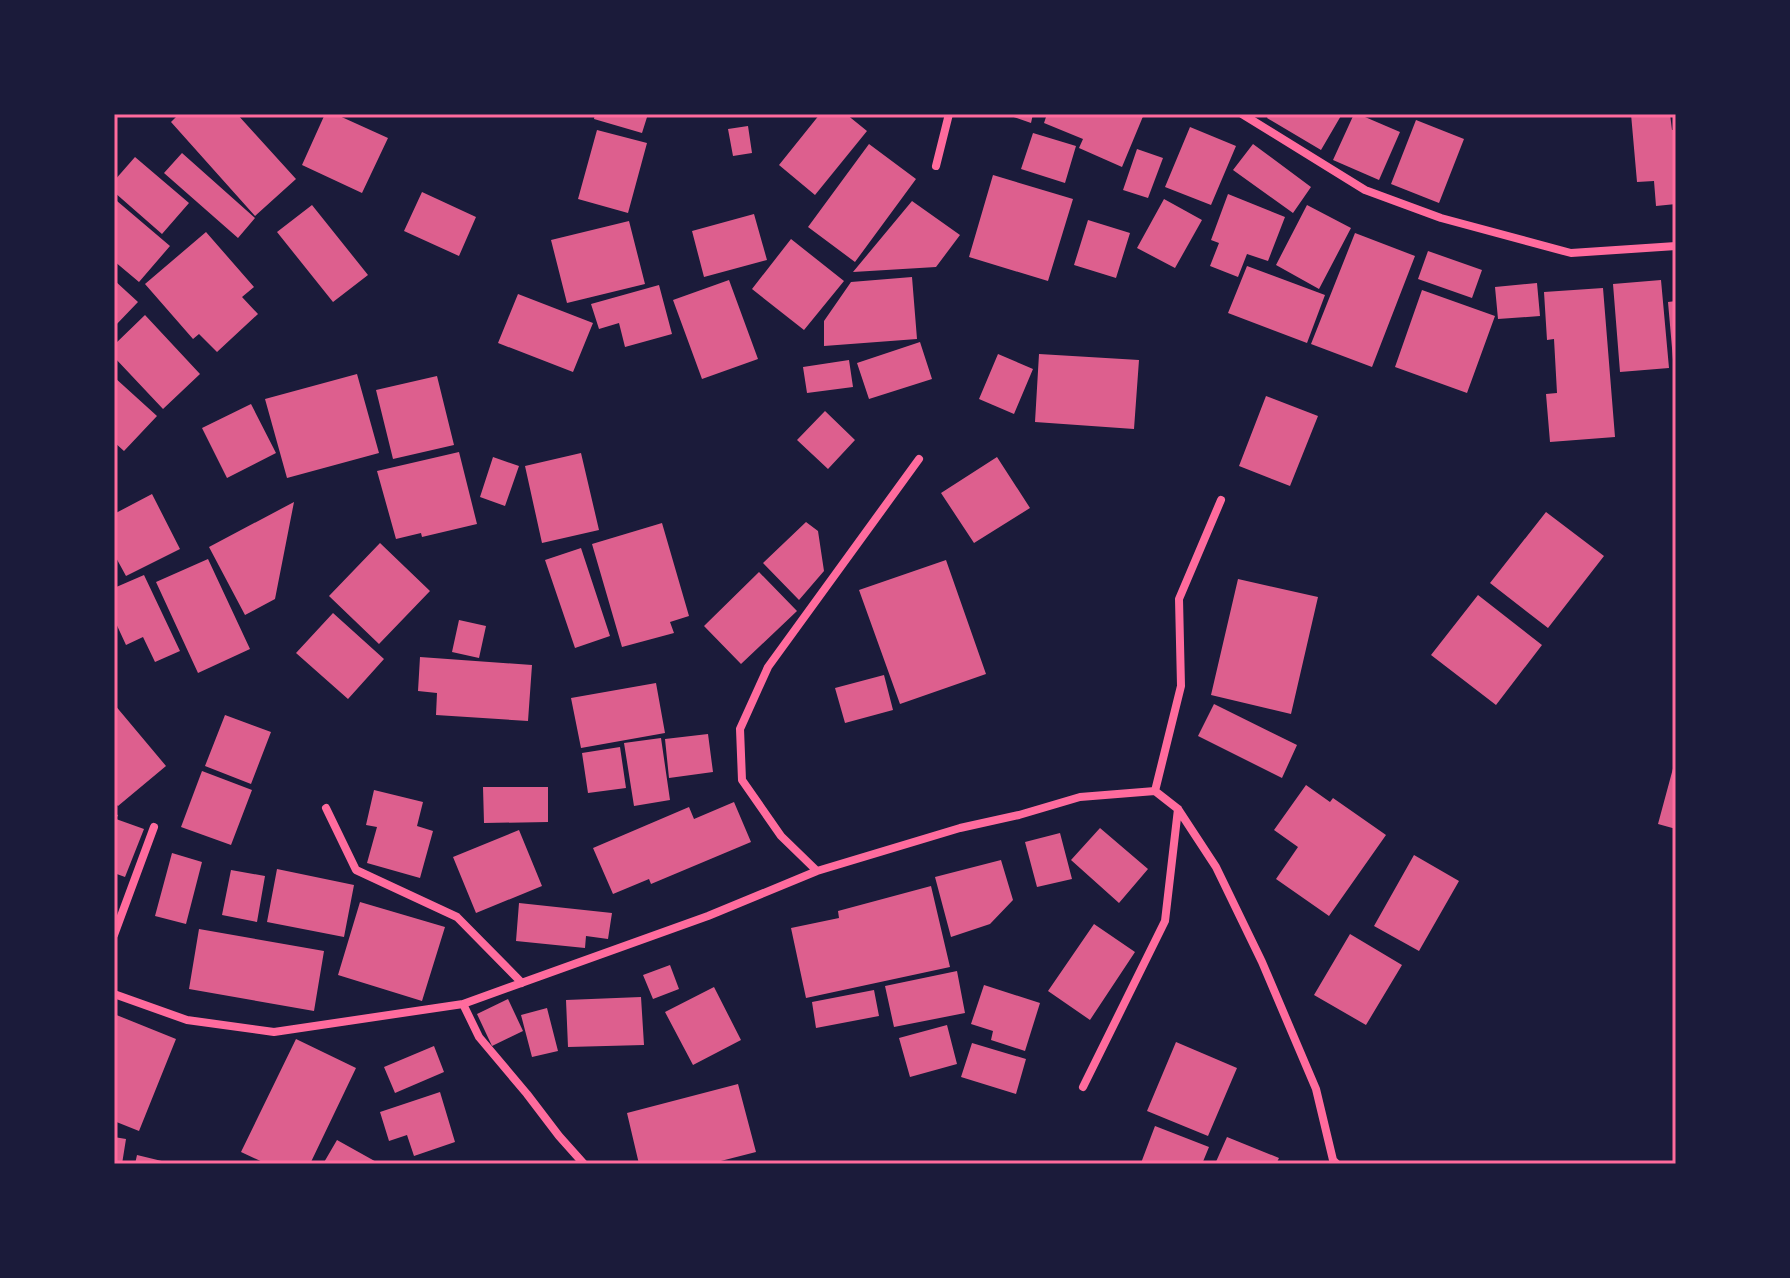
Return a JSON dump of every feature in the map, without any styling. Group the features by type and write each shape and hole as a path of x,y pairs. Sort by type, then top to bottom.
{"street":[{"path":"936,166 949,114"},
{"path":"1242,114 1365,190 1441,218 1571,253 1676,246"},
{"path":"817,871 781,836 742,780 740,729 768,667 919,459"},
{"path":"1155,791 1181,686 1179,599 1221,500"},
{"path":"114,994 187,1020 274,1032 463,1004 708,916 817,871 960,828 1080,797 1155,791 1178,809 1216,867 1262,962 1316,1089 1333,1160 1337,1164"},
{"path":"326,808 356,870 457,917 522,983"},
{"path":"1083,1087 1165,921 1178,809"},
{"path":"114,935 154,827"},
{"path":"463,1004 479,1037 584,1164"}],"building":[{"path":"179,114 237,114 296,179 255,216 171,122"},
{"path":"325,114 335,114 388,138 362,193 302,165"},
{"path":"595,114 648,114 642,133 594,119"},
{"path":"820,114 846,114 867,131 815,195 779,165"},
{"path":"1005,114 1033,114 1031,123"},
{"path":"1047,114 1144,114 1122,167 1079,148 1083,139 1044,123"},
{"path":"1269,114 1342,114 1321,150 1267,118"},
{"path":"1354,114 1400,132 1379,180 1333,160"},
{"path":"1631,114 1670,114 1672,130 1676,130 1676,204 1656,206 1654,181 1637,182"},
{"path":"1416,120 1464,139 1439,203 1391,184"},
{"path":"748,126 752,153 733,156 728,129"},
{"path":"1190,127 1236,146 1211,205 1165,187"},
{"path":"597,130 647,143 628,213 578,199"},
{"path":"1033,133 1076,146 1065,183 1021,169"},
{"path":"869,144 916,179 855,262 808,227"},
{"path":"1253,144 1311,187 1293,213 1233,170"},
{"path":"1137,149 1163,158 1148,198 1123,190"},
{"path":"182,153 255,218 238,238 164,173"},
{"path":"135,157 189,203 162,234 114,192 114,181"},
{"path":"993,175 1073,199 1048,281 969,257"},
{"path":"422,192 476,217 459,256 404,231"},
{"path":"1228,194 1285,217 1268,261 1247,254 1238,277 1210,266 1219,243 1211,240"},
{"path":"1164,199 1202,220 1175,268 1137,248"},
{"path":"117,201 170,246 139,282 114,261 114,204"},
{"path":"912,201 960,235 936,267 853,272"},
{"path":"312,205 368,275 333,302 277,232"},
{"path":"1307,205 1351,228 1319,289 1276,265"},
{"path":"754,214 767,260 704,277 692,231"},
{"path":"1088,220 1130,233 1116,278 1074,265"},
{"path":"629,221 645,284 567,303 551,240"},
{"path":"206,232 254,287 242,297 258,314 217,352 199,334 193,339 145,284"},
{"path":"1355,233 1415,256 1372,367 1311,344"},
{"path":"791,239 844,281 804,330 752,289"},
{"path":"1428,251 1482,270 1472,298 1418,279"},
{"path":"1247,266 1325,295 1307,343 1228,313"},
{"path":"912,277 917,339 824,346 824,321 851,282"},
{"path":"114,280 138,302 114,327"},
{"path":"729,280 758,359 702,379 673,300"},
{"path":"1661,280 1669,368 1620,372 1613,284"},
{"path":"1537,283 1540,316 1498,319 1495,287"},
{"path":"659,285 672,334 625,347 619,323 599,329 591,304"},
{"path":"1603,288 1615,437 1550,442 1546,394 1557,393 1554,339 1547,340 1544,292"},
{"path":"1422,290 1495,316 1467,393 1395,367"},
{"path":"518,294 593,323 573,372 498,343"},
{"path":"1676,301 1676,371 1674,371 1668,302"},
{"path":"145,315 200,374 163,409 114,357 114,345"},
{"path":"920,342 932,379 869,399 857,363"},
{"path":"998,354 1033,369 1014,414 979,399"},
{"path":"1039,354 1139,360 1134,429 1035,422"},
{"path":"849,360 853,387 807,393 803,367"},
{"path":"357,374 379,453 287,478 265,399"},
{"path":"437,376 454,445 393,459 376,390"},
{"path":"114,377 157,416 124,451 114,442"},
{"path":"1266,396 1318,416 1290,486 1239,466"},
{"path":"251,404 276,453 227,478 202,428"},
{"path":"825,411 855,440 828,469 797,440"},
{"path":"459,452 477,524 422,537 421,533 396,539 377,471"},
{"path":"581,453 599,530 542,543 525,466"},
{"path":"493,457 519,466 505,506 480,497"},
{"path":"997,457 1030,508 974,543 941,493"},
{"path":"152,494 180,549 126,576 114,554 114,514"},
{"path":"294,502 275,599 245,615 209,547"},
{"path":"1546,512 1604,556 1548,628 1490,583"},
{"path":"806,522 818,531 824,571 799,600 763,563"},
{"path":"662,523 689,616 670,622 674,633 622,647 592,544"},
{"path":"380,543 430,591 379,644 329,596"},
{"path":"581,548 610,636 575,648 545,560"},
{"path":"208,559 250,649 198,673 156,582"},
{"path":"946,560 986,674 900,704 859,590"},
{"path":"759,572 797,611 741,664 704,626"},
{"path":"144,575 180,651 155,662 143,637 126,645 114,619 114,588"},
{"path":"1238,579 1318,597 1291,714 1211,695"},
{"path":"1478,595 1542,645 1496,705 1431,655"},
{"path":"333,613 384,659 348,699 296,653"},
{"path":"459,620 486,626 479,658 452,652"},
{"path":"420,657 532,665 528,721 436,715 437,693 418,691"},
{"path":"884,675 893,710 845,723 835,688"},
{"path":"656,683 665,733 581,748 571,698"},
{"path":"114,704 166,766 118,806 114,802"},
{"path":"1214,704 1297,745 1282,778 1198,736"},
{"path":"225,715 271,732 251,784 205,766"},
{"path":"708,734 713,772 669,778 665,739"},
{"path":"661,738 670,800 634,806 624,743"},
{"path":"620,747 626,788 588,793 582,753"},
{"path":"1676,761 1676,829 1658,824"},
{"path":"202,771 252,790 231,845 181,827"},
{"path":"1306,785 1330,802 1333,798 1386,835 1329,916 1276,879 1298,847 1274,830"},
{"path":"483,787 548,787 548,822 484,823"},
{"path":"374,790 423,802 417,826 433,831 420,878 367,863 377,827 366,825"},
{"path":"734,802 751,842 651,884 649,879 613,894 593,848 689,807 694,819"},
{"path":"114,814 118,815 116,819 144,829 125,877 114,873"},
{"path":"1100,828 1148,869 1119,903 1071,860"},
{"path":"519,830 542,886 476,913 453,857"},
{"path":"1060,833 1072,879 1037,887 1025,842"},
{"path":"172,853 202,862 186,924 155,916"},
{"path":"1414,855 1459,881 1419,951 1374,926"},
{"path":"1001,860 1013,900 990,924 951,937 935,877"},
{"path":"277,869 354,885 344,937 267,922"},
{"path":"231,870 265,876 257,922 222,915"},
{"path":"931,886 950,967 806,998 791,928 839,918 838,911"},
{"path":"360,902 445,927 422,1001 338,975"},
{"path":"519,903 612,913 608,939 586,936 585,948 516,941"},
{"path":"1094,924 1135,952 1090,1020 1048,991"},
{"path":"199,929 324,951 314,1011 189,989"},
{"path":"1350,934 1402,965 1366,1025 1314,995"},
{"path":"670,965 679,989 653,999 643,975"},
{"path":"957,971 965,1013 894,1027 885,986"},
{"path":"984,985 1040,1003 1025,1051 991,1040 993,1031 971,1024"},
{"path":"714,987 741,1040 693,1065 665,1012"},
{"path":"874,990 879,1016 816,1028 812,1002"},
{"path":"641,997 644,1045 568,1047 566,1000"},
{"path":"508,999 523,1031 492,1046 477,1014"},
{"path":"547,1008 558,1051 532,1057 521,1015"},
{"path":"114,1014 176,1039 139,1131 114,1121"},
{"path":"947,1025 957,1064 910,1077 899,1038"},
{"path":"296,1039 356,1068 310,1164 267,1164 241,1152"},
{"path":"1176,1042 1237,1068 1208,1136 1147,1111"},
{"path":"972,1043 1026,1059 1016,1094 961,1077"},
{"path":"434,1046 444,1072 395,1093 384,1067"},
{"path":"738,1084 756,1152 709,1164 639,1164 627,1113"},
{"path":"440,1092 455,1142 414,1156 407,1135 389,1141 380,1112"},
{"path":"1155,1126 1209,1147 1202,1164 1141,1163"},
{"path":"114,1137 126,1139 122,1164 114,1164"},
{"path":"1227,1137 1279,1158 1276,1164 1215,1164"},
{"path":"337,1140 380,1164 323,1164"},
{"path":"137,1155 170,1163 135,1164"}]}
